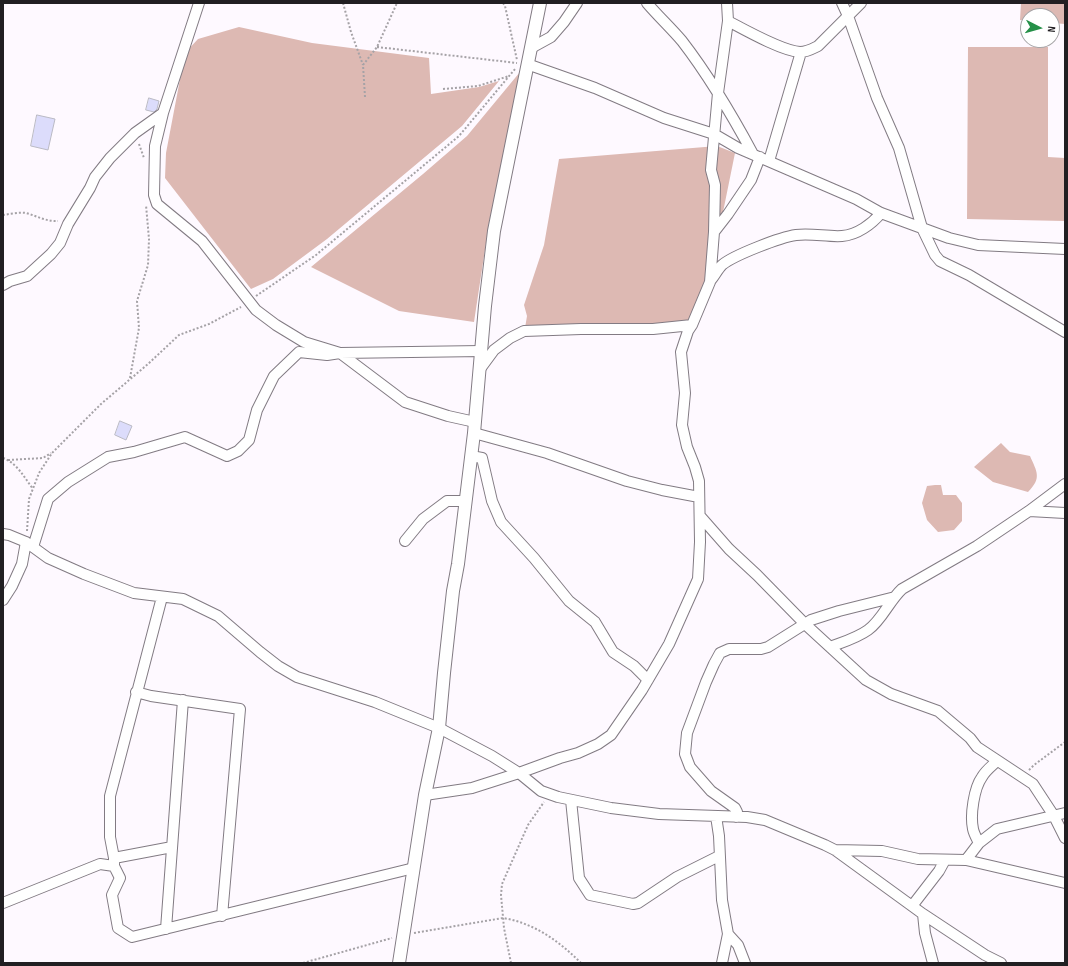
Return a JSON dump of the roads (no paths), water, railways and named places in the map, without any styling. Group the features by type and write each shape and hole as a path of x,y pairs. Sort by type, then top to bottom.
{"street":[{"path":"199,3 163,113 155,146 154,195 157,204 202,241 256,310 276,325 304,342 340,353 405,402 627,480 662,490 699,497"},
{"path":"399,963 425,795 439,728 453,591 458,564 470,456 475,427 485,306 494,231 522,64 531,48 540,3"},
{"path":"531,48 551,37 564,22 577,3"},
{"path":"647,3 681,40 707,76 741,132 761,158"},
{"path":"710,282 714,232 715,185 711,170 718,93 728,21 727,3"},
{"path":"842,3 877,98 899,148 922,228 935,255 940,261 970,275 1065,332"},
{"path":"728,21 761,38 792,50 801,52 809,51 818,46 861,3"},
{"path":"714,232 751,180 761,158 801,52"},
{"path":"522,64 595,88 664,118 714,134 738,148 856,199 881,213 949,238 978,245 1065,249"},
{"path":"3,285 10,281 27,276 60,243 72,216 96,177 110,158 135,133 163,113"},
{"path":"425,795 472,788 519,773 578,753 598,744 611,735 648,680 668,644 698,579 700,516 698,481 695,467 687,447 682,425 685,394 681,352 688,331 710,282 722,266 737,256 776,241 795,236 816,234 844,236 867,226 881,213"},
{"path":"480,370 494,350 510,338 524,331 653,329 692,324"},
{"path":"3,600 12,586 22,564 48,499 68,482 108,457 134,452 185,436 227,456 238,451 249,440 257,410 274,376 299,352 327,356 340,353 482,351"},
{"path":"470,456 482,458 492,501 501,522 534,558 569,601 595,622 613,652 634,666 648,680"},
{"path":"830,647 868,630 894,596 902,589 977,546 1029,511 1065,484"},
{"path":"405,541 423,519 447,501 466,501"},
{"path":"1029,511 1065,513"},
{"path":"700,516 729,550 757,575 845,663 866,680 885,691 938,711 970,738 977,747 1033,784 1054,816 1065,838"},
{"path":"3,534 9,535 29,544 48,558 84,574 134,593 183,599 218,616 278,666 297,677 375,702 439,728 492,756 519,773 541,791 558,797 611,808 659,814 736,817 765,820 835,850 922,914 985,955 1001,963"},
{"path":"736,817 737,812 735,808 711,791 690,767 685,754 688,733 720,652 729,649 761,649 768,647 805,624 839,611 894,596"},
{"path":"162,597 110,796 110,837 114,862 120,878 112,895 118,928 132,937 414,868"},
{"path":"136,692 151,696 240,709 222,916"},
{"path":"166,929 183,700"},
{"path":"979,843 973,828 972,814 974,801 981,778 988,769 998,761"},
{"path":"571,800 579,878 590,895 633,904 638,903 677,877 719,856"},
{"path":"966,860 979,843 997,830 1065,813"},
{"path":"716,816 719,836 722,900 728,934 722,963"},
{"path":"3,903 100,864 114,862 172,847"},
{"path":"835,850 882,851 918,859 966,860 1065,883"},
{"path":"912,906 939,871 945,860"},
{"path":"922,914 933,963"},
{"path":"728,934 738,945 745,963"}]}
